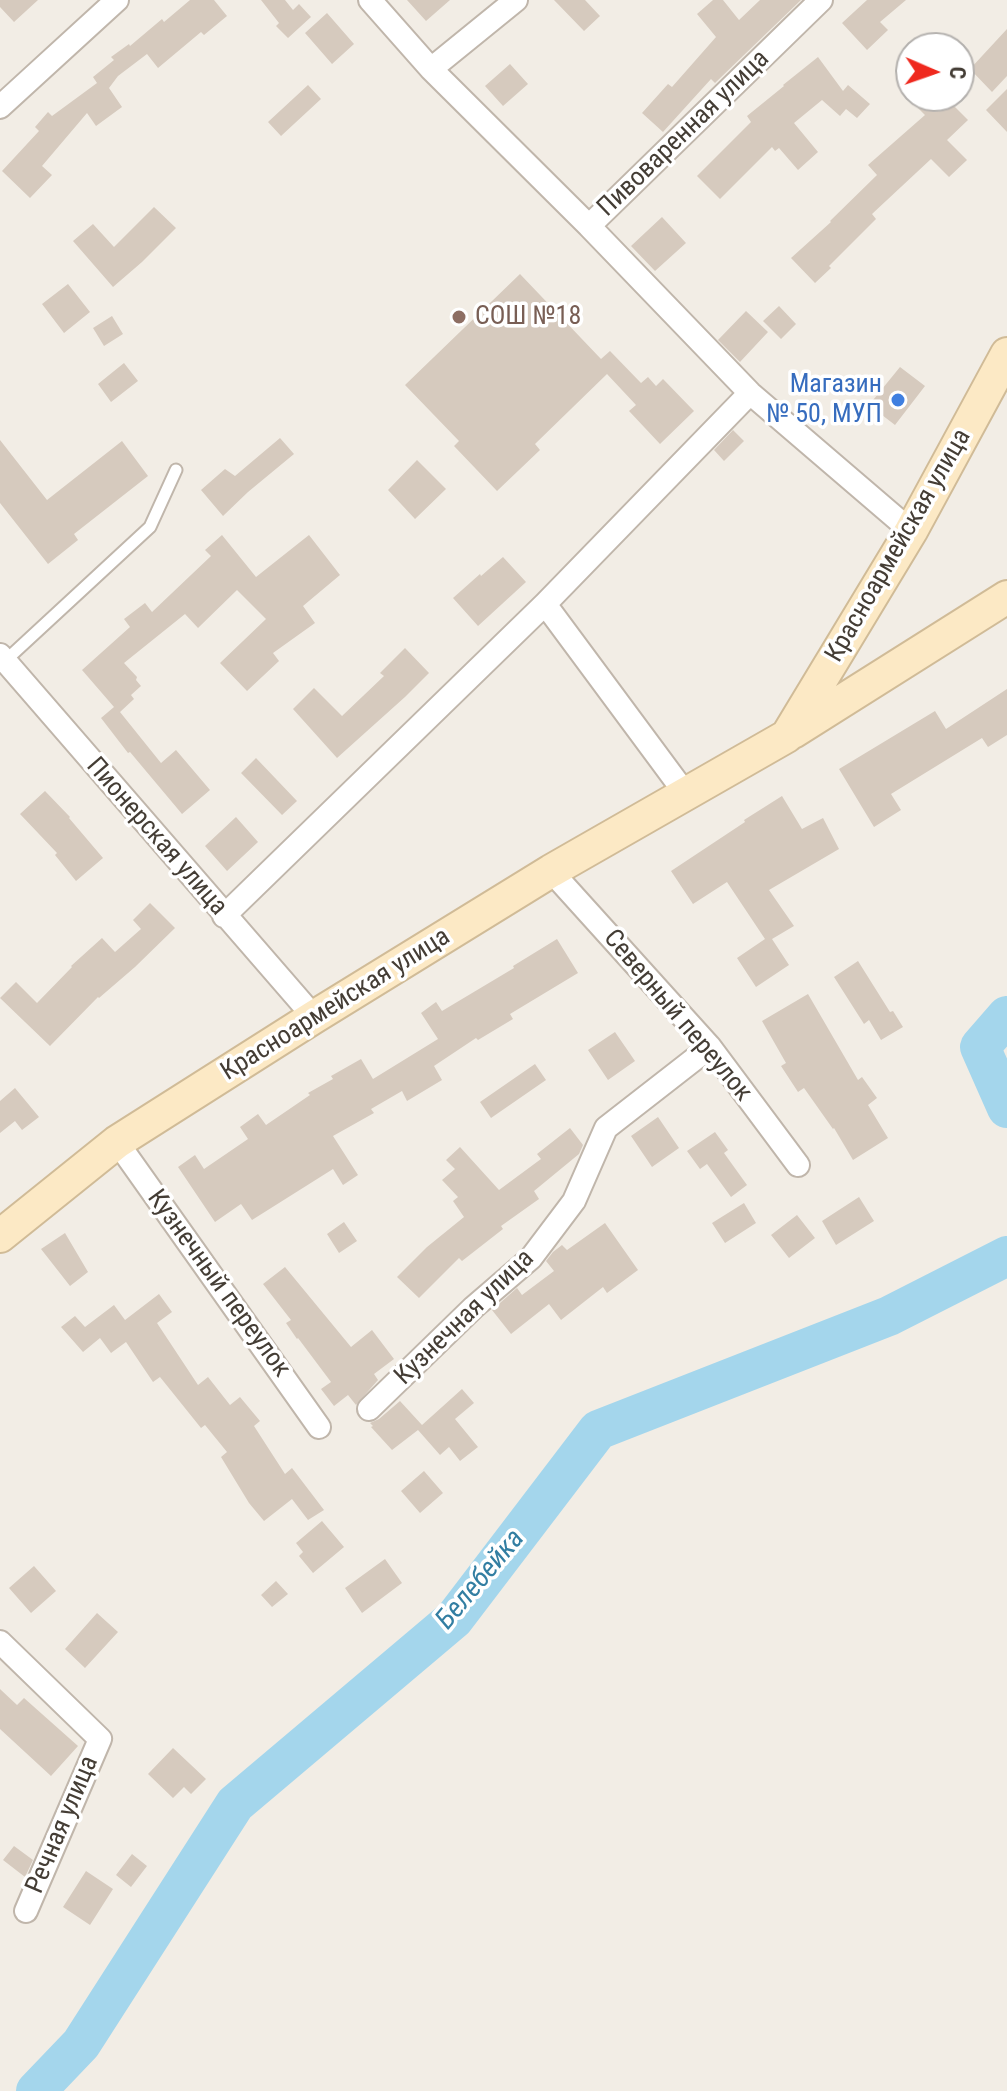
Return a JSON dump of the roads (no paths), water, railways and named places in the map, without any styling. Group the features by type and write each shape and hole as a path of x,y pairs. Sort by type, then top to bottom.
{"main road":[{"name":"Красноармейская улица","path":"787,736 911,531 1007,354"},
{"name":"Красноармейская улица","path":"0,1236 117,1142 551,871 787,736 1007,597"}],"street":[{"path":"0,107 117,0"},
{"path":"370,0 431,69 589,226"},
{"path":"431,69 516,0"},
{"name":"Пивоваренная улица","path":"821,0 589,226 750,393 911,531"},
{"path":"224,916 545,604 750,393"},
{"path":"545,604 685,793"},
{"name":"Пионерская улица","path":"3,658 314,1017"},
{"name":"Северный переулок","path":"551,871 710,1047 798,1165"},
{"name":"Кузнечная улица","path":"369,1409 474,1307 531,1258 574,1201 606,1128 710,1047"},
{"name":"Кузнечный переулок","path":"117,1142 319,1427"},
{"name":"Речная улица","path":"0,1642 100,1739 26,1911"}],"lane":[{"path":"3,658 150,527 176,470"}],"waterway":[{"name":"Белебейка","path":"1007,1016 980,1047 1007,1108"},
{"name":"Белебейка","path":"36,2091 81,2044 235,1804 454,1619 598,1430 889,1316 1007,1256"}],"place":[{"name":"СОШ №18","path":"459,317"},
{"name":"Магазин № 50, МУП","path":"898,400"}]}
